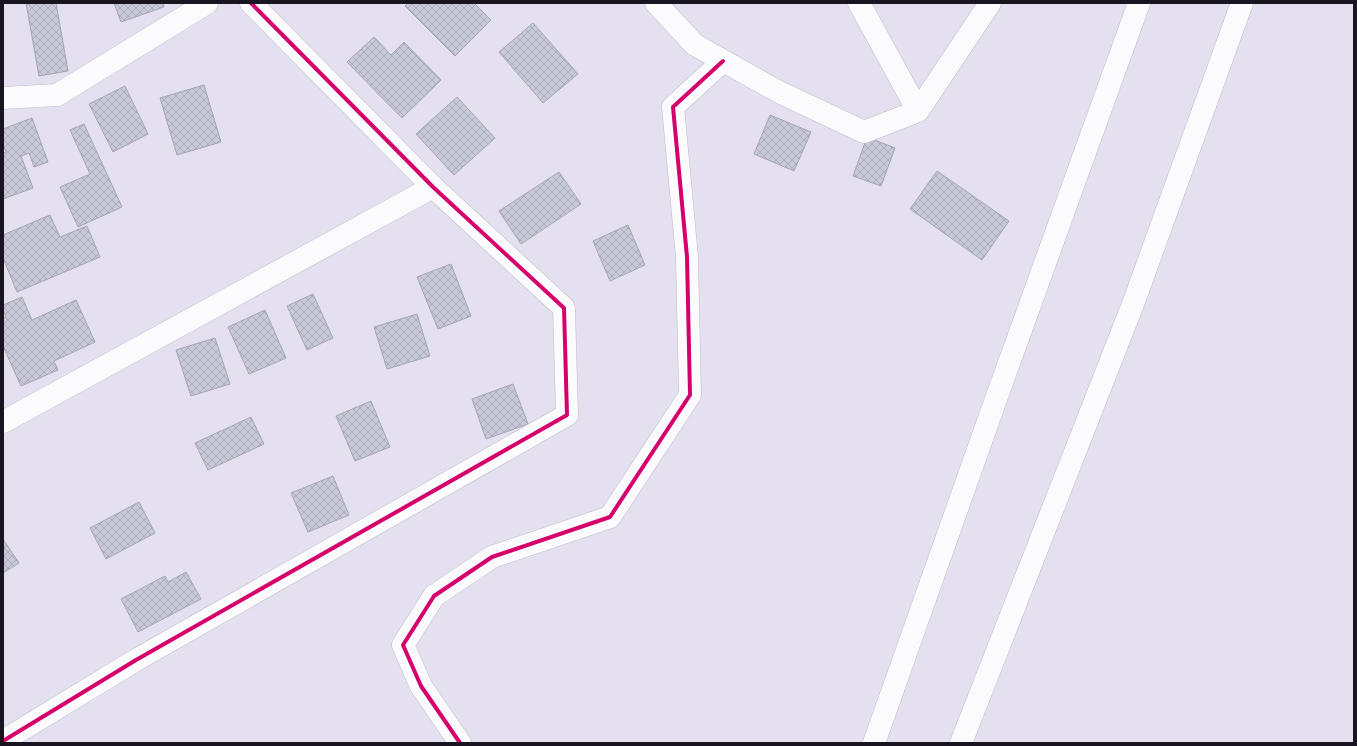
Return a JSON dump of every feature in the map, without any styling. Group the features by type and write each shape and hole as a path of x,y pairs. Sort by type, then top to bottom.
{"street":[{"path":"3,98 57,95 207,3"},
{"path":"3,742 136,660 567,415 564,308 433,187 251,3"},
{"path":"656,3 695,45 779,92 864,132 918,111 990,3"},
{"path":"859,3 918,111"},
{"path":"874,743 1139,3"},
{"path":"960,743 1133,304 1242,3"},
{"path":"460,743 421,686 403,646 434,596 492,557 610,517 690,395 687,257 673,107 723,61"},
{"path":"3,422 433,187"}],"building":[{"path":"26,3 56,3 68,71 39,76"},
{"path":"114,3 163,3 164,7 121,22"},
{"path":"408,3 474,3 491,20 455,56 405,6"},
{"path":"533,23 578,74 543,103 499,52"},
{"path":"374,37 391,55 404,42 441,80 402,118 347,62"},
{"path":"204,85 221,142 177,155 160,98"},
{"path":"125,86 148,134 113,152 89,104"},
{"path":"457,97 495,138 454,175 416,134"},
{"path":"770,115 811,132 794,171 754,154"},
{"path":"32,118 48,162 34,167 29,153 21,156 33,188 3,199 3,153 6,152 3,144 3,129"},
{"path":"84,124 122,207 78,227 60,187 90,174 70,130"},
{"path":"867,137 895,148 881,186 853,176"},
{"path":"937,171 1009,221 982,260 910,209"},
{"path":"559,172 581,204 521,244 499,211"},
{"path":"50,215 60,237 87,226 100,257 17,292 3,258 3,235"},
{"path":"628,225 645,265 610,281 593,241"},
{"path":"451,264 471,316 438,329 417,277"},
{"path":"313,294 333,338 307,350 287,306"},
{"path":"22,297 32,320 76,300 95,342 54,361 58,370 21,386 3,346 3,318 6,317 3,305"},
{"path":"265,310 286,358 249,374 228,327"},
{"path":"417,314 430,356 387,369 374,327"},
{"path":"215,338 230,384 191,396 176,350"},
{"path":"513,384 528,424 486,439 472,399"},
{"path":"371,401 390,447 355,461 336,416"},
{"path":"251,417 264,444 208,470 195,443"},
{"path":"333,476 349,515 308,532 291,493"},
{"path":"139,502 155,533 106,559 90,528"},
{"path":"3,539 19,563 3,573"},
{"path":"186,572 201,599 138,632 121,599 165,576 168,582"}],"cycle path":[{"path":"3,741 136,660 567,415 564,308 433,187 251,3"},
{"path":"460,743 421,686 403,645 434,596 492,557 610,517 690,395 687,257 673,107 723,61"}]}
